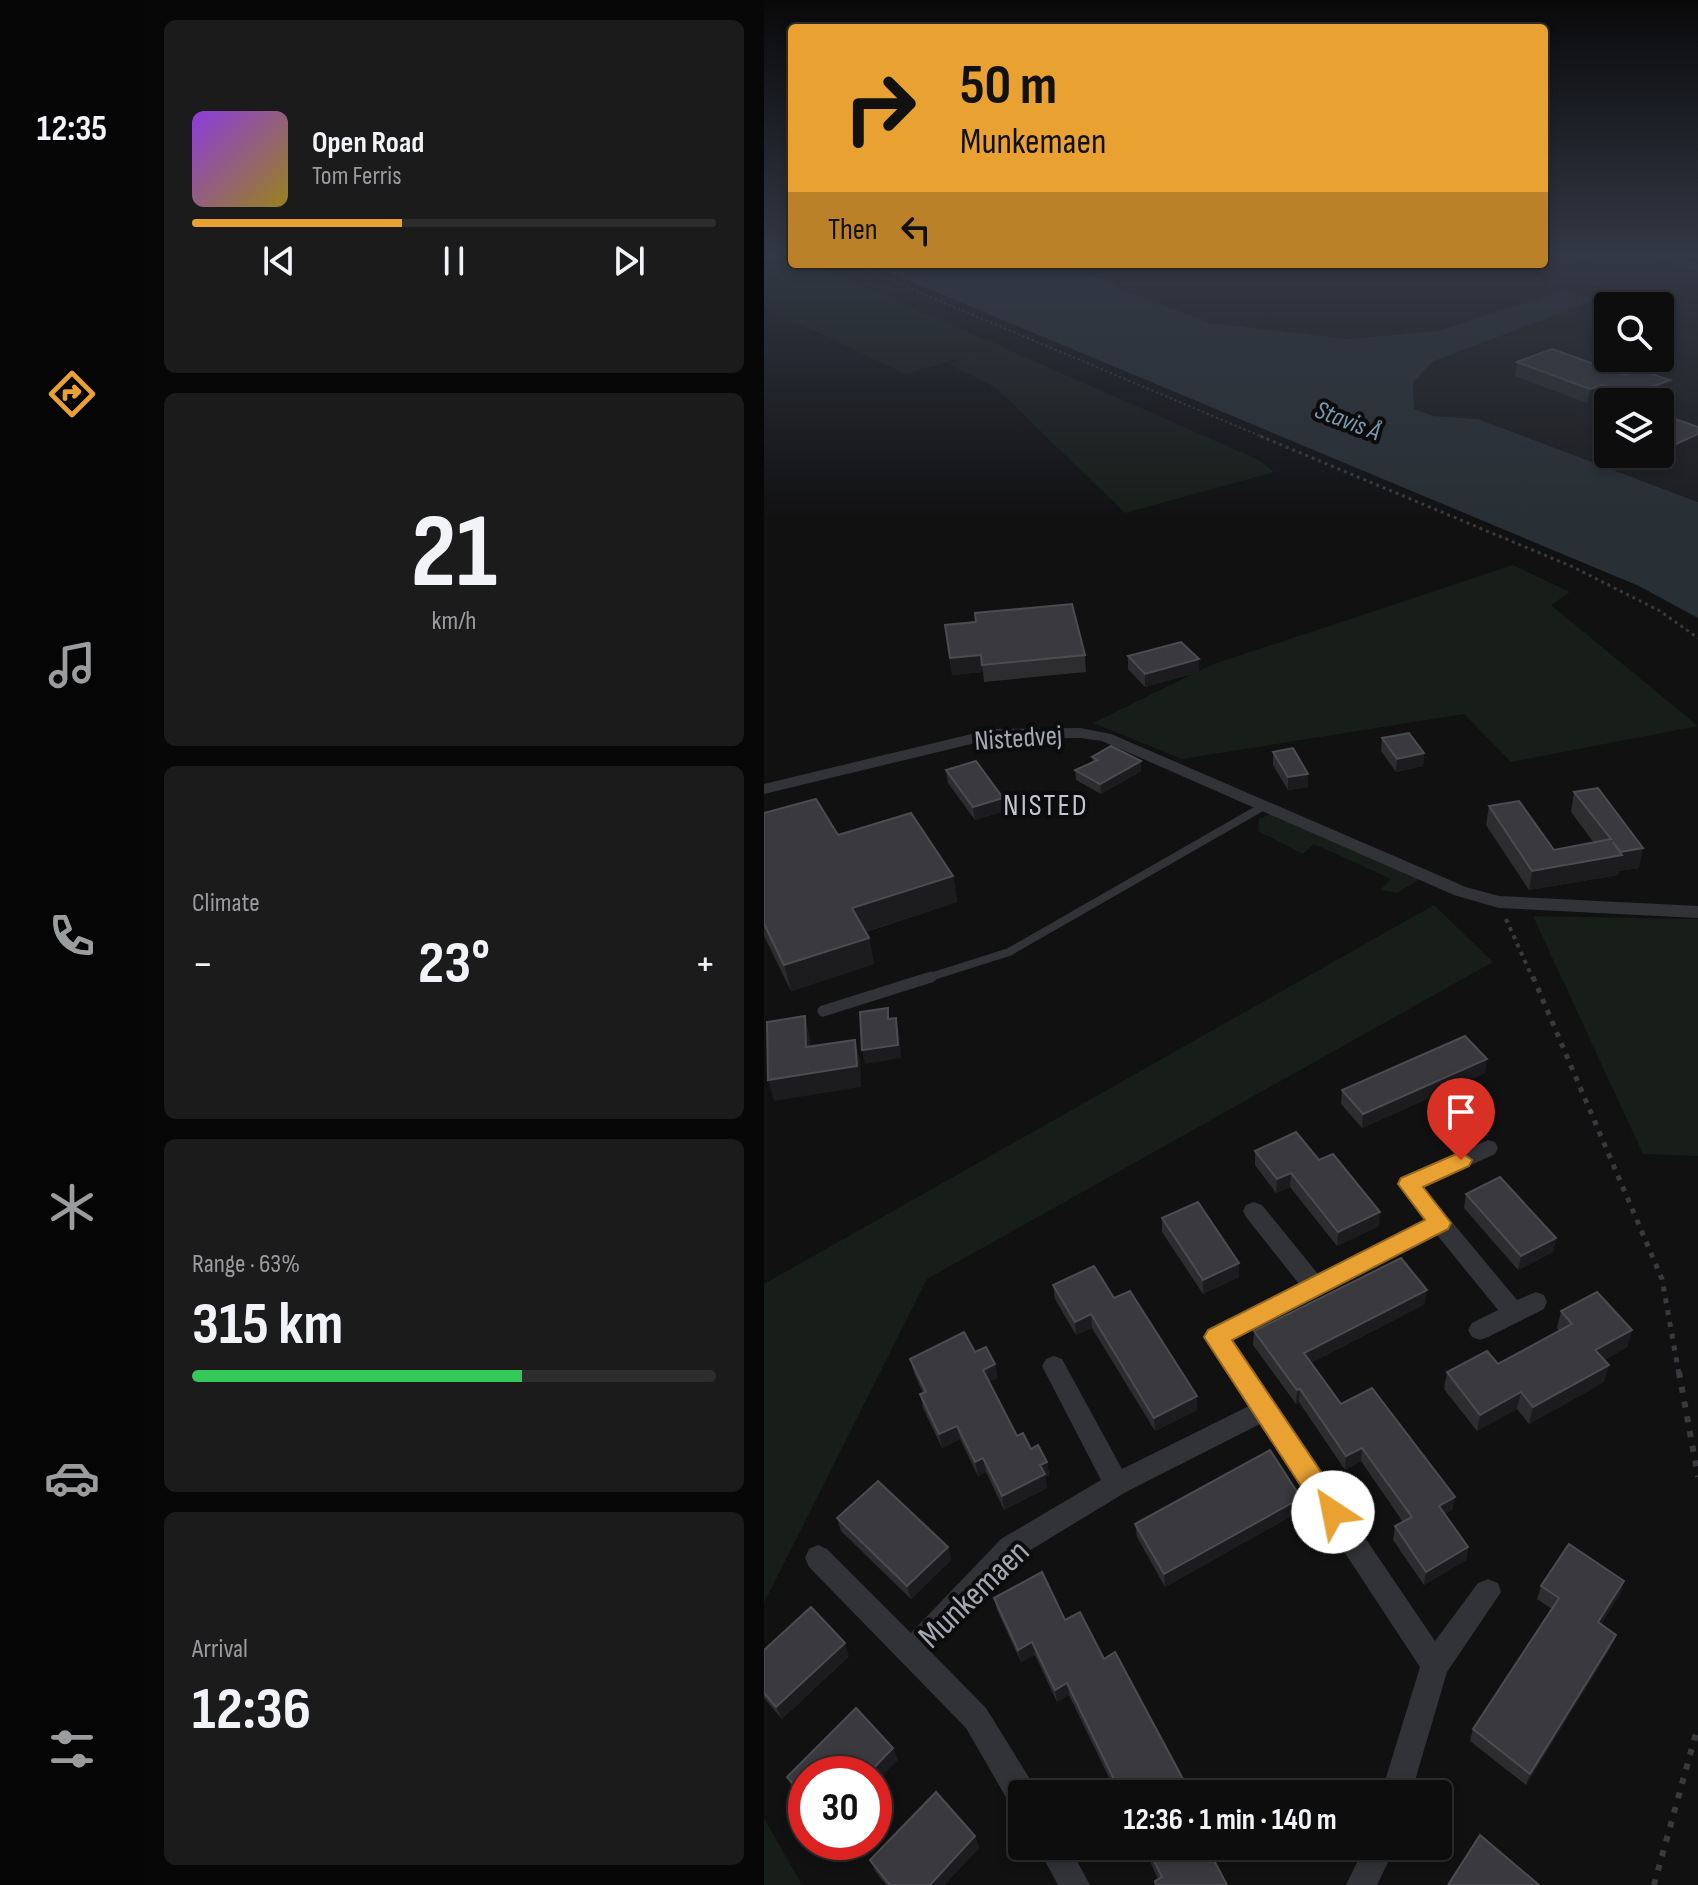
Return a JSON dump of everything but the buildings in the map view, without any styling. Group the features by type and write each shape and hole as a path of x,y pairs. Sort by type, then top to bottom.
{"street":[{"name":"Nistedvej","path":"764,789 992,734 1080,733 1106,737 1460,891 1499,902 1698,912"},
{"path":"1480,1330 1525,1307 1440,1223 1408,1184 1488,1148"},
{"path":"1254,1211 1315,1287"},
{"path":"1435,1665 1216,1337 1440,1223"},
{"path":"1054,1366 1117,1484"},
{"name":"Munkemaen","path":"911,1653 1010,1548 1117,1484 1265,1410"},
{"name":"Munkemaen","path":"818,1558 976,1718 1013,1780"},
{"path":"1400,1780 1435,1665 1488,1592"},
{"path":"1060,1860 1075,1885"},
{"path":"1361,1885 1374,1860"}],"lane":[{"path":"823,1011 1009,952 1264,806"}],"path":[{"path":"1038,342 1573,567 1660,611 1698,638"},
{"path":"1499,902 1568,1054 1662,1279 1698,1477"},
{"path":"1654,1885 1698,1726"}],"shaded area":[{"path":"838,342 990,342 1259,460 1274,472 1125,513 996,388 949,364 972,355 905,374"},
{"path":"1484,342 1594,342 1594,372 1674,372 1674,342 1698,342 1698,502 1608,468 1674,468 1674,388 1594,388 1594,463 1478,419 1432,416 1414,409 1413,383 1432,362"},
{"path":"1513,565 1570,592 1551,605 1698,726 1511,762 1464,714 1182,759 1093,723 1211,665"},
{"path":"1271,814 1420,879 1397,893 1380,890 1391,879 1314,844 1303,854 1258,831 1259,819"},
{"path":"1434,905 1493,962 927,1279 764,1603 764,1284"},
{"path":"1533,916 1698,919 1698,1156 1643,1154"},
{"path":"764,1818 802,1885 764,1885"}],"water":[{"name":"Stavis Å","path":"1055,342 1485,342 1432,362 1413,383 1414,409 1433,416 1478,419 1594,463 1594,468 1608,468 1698,502 1698,618 1639,586"}],"district":[{"name":"NISTED","path":"1046,805"}],"route":[{"path":"1333,1512 1216,1337 1440,1223 1408,1184 1461,1160"}]}
